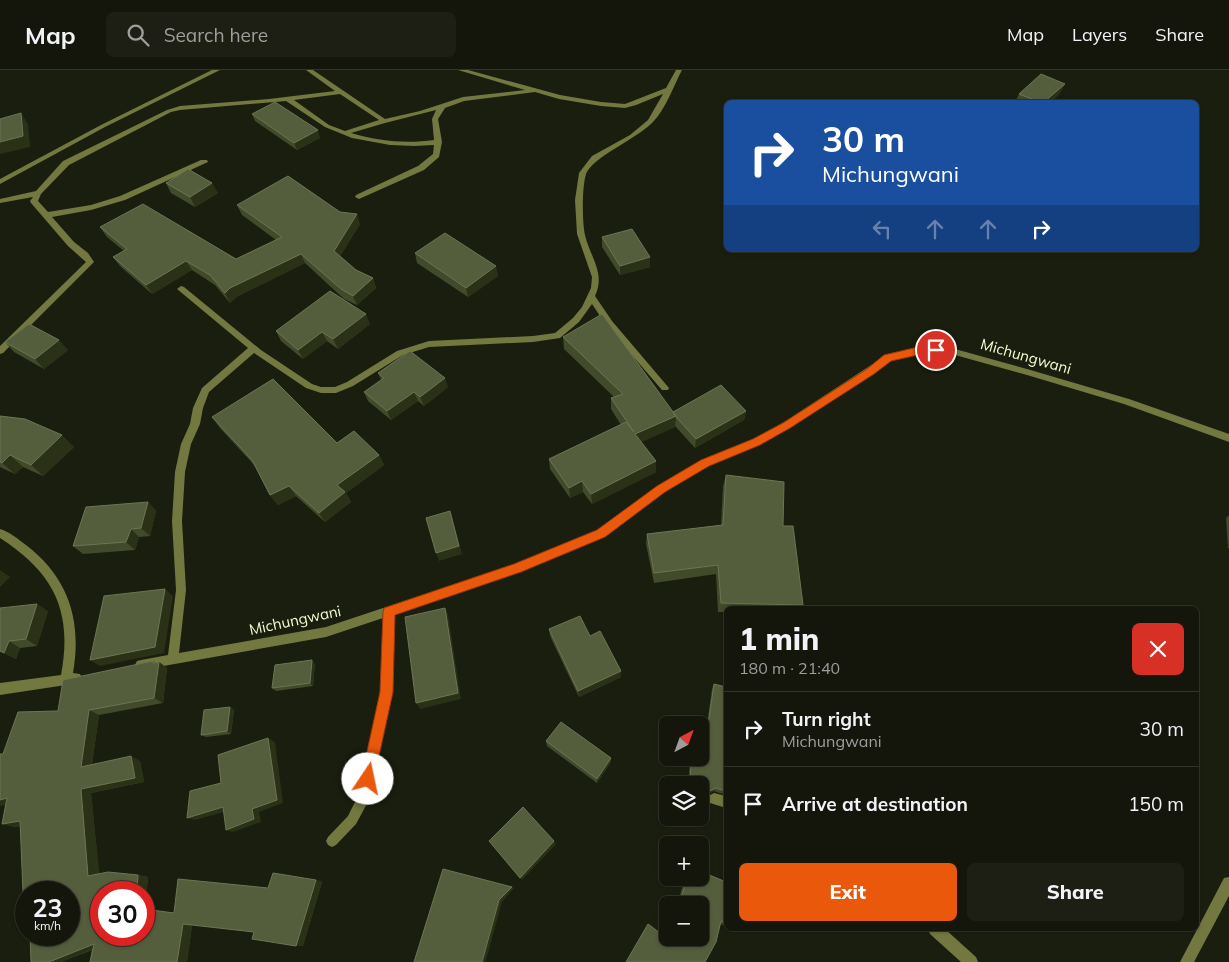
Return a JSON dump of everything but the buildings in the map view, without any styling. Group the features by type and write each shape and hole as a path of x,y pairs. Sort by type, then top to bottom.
{"street":[{"path":"0,182 103,126 217,70"},
{"path":"303,70 310,70 384,121"},
{"path":"461,70 559,97 601,104 625,106 642,102 667,90"},
{"path":"181,289 254,348 309,386 321,390 336,390 350,384 400,353 429,344 557,336 576,320 586,308 595,288 596,277 581,234 579,200 583,173 595,158 632,136 650,121 657,112 679,70"},
{"path":"339,132 349,132 384,121 422,113 470,97 538,90"},
{"path":"0,351 90,262 85,255 71,244 34,201 38,193 66,163 169,111 180,108 288,99 342,92"},
{"path":"288,99 339,132 356,138 416,145 438,142"},
{"path":"359,197 425,164 436,155 438,142 435,119 442,106"},
{"path":"47,216 110,202 134,194 204,162"},
{"path":"0,201 38,193"},
{"path":"592,296 609,323 665,388"},
{"path":"173,658 182,590 177,521 180,472 186,444 195,424 198,408 205,390 254,348"},
{"name":"Michungwani","path":"134,666 187,655 326,632 517,568 601,533 661,489 705,463 756,442 786,426 888,358 918,351 955,352 1027,372 1126,401 1229,438"},
{"path":"0,533 41,563 62,595 72,639 66,680"},
{"path":"332,840 352,820 364,798 386,692 389,612"},
{"path":"0,689 86,676"},
{"path":"1187,962 1229,883"},
{"path":"937,931 971,962"}],"route":[{"path":"368,779 386,692 389,612 517,568 601,533 661,489 705,463 756,442 786,426 888,358 918,351 936,350"}]}
